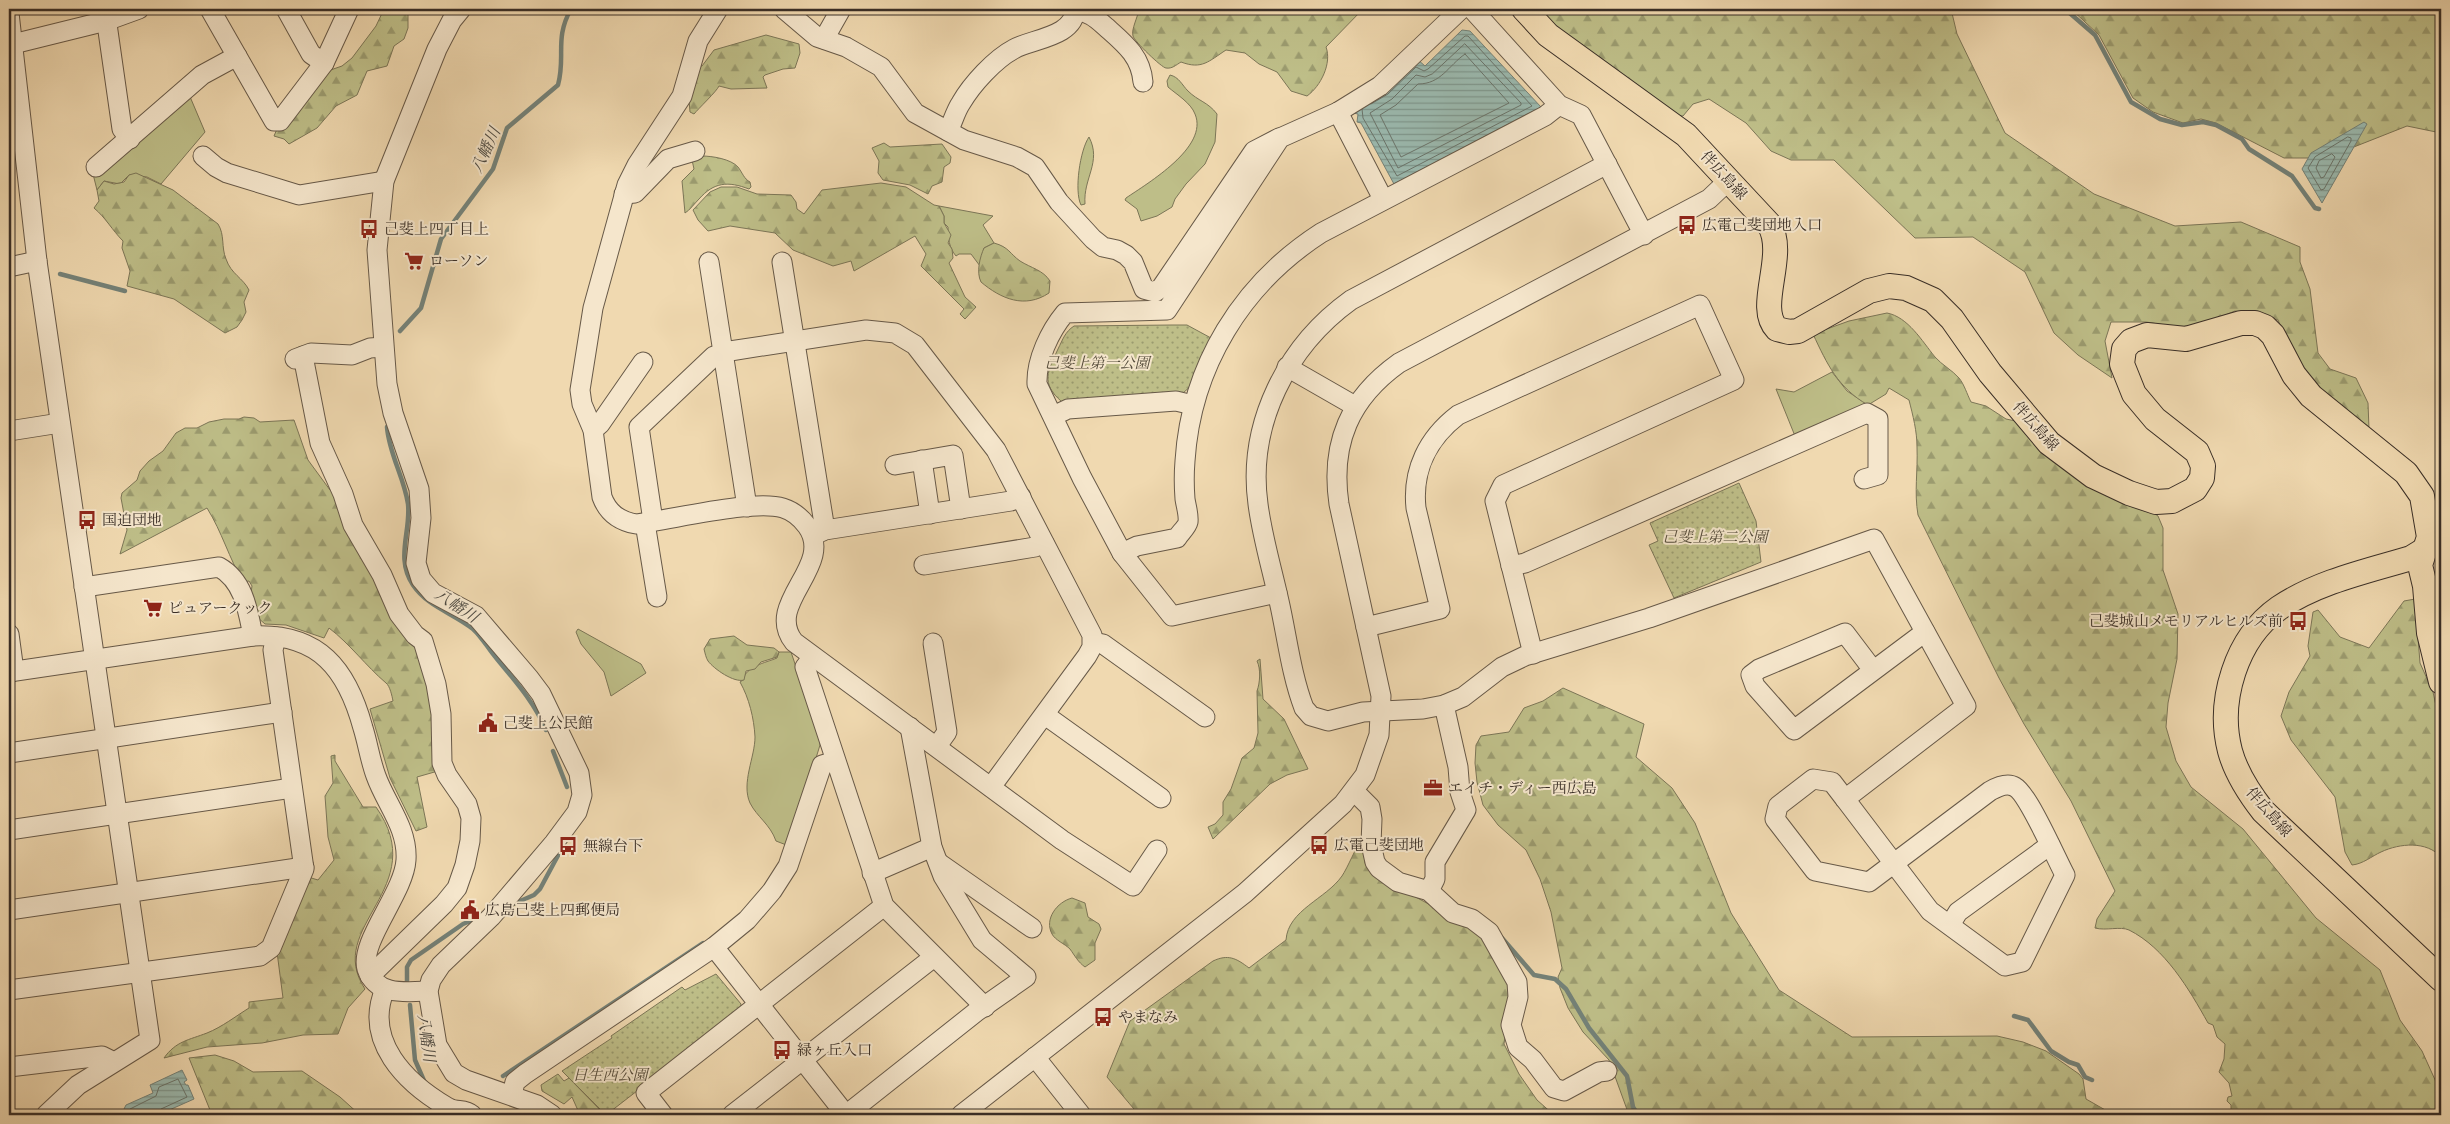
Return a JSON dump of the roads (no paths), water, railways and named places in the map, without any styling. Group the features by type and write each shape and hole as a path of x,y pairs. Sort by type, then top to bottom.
{"main road":[{"name":"伴広島線","path":"1524,9 1548,34 1686,135 1764,218 1774,234 1776,259 1770,309 1771,320 1777,329 1790,332 1798,331 1869,291 1882,287 1898,287 1919,293 1933,300 1948,314 1994,378 2057,450 2093,476 2151,501 2168,502 2192,491 2201,481 2203,466 2197,452 2155,419 2134,394 2122,364 2124,349 2132,340 2147,335 2186,339 2241,323 2255,323 2265,327 2276,340 2294,375 2311,396 2406,473 2422,496 2429,537 2424,550 2421,571 2425,586 2430,641 2441,682"},
{"name":"伴広島線","path":"2424,550 2411,558 2316,589 2278,609 2257,630 2240,656 2230,682 2226,714 2230,751 2244,784 2263,811 2441,979"}],"street":[{"path":"11,44 106,15 139,9"},
{"path":"210,9 274,121 280,121 324,62 349,9"},
{"path":"286,9 311,54 324,62"},
{"path":"461,9 452,20 437,49 384,181 377,250 384,347 391,407 419,489 421,518 416,563 421,579 433,593 476,616 541,694 581,782 581,804 577,812 496,911 441,965 431,980 428,991 434,1033 448,1066 466,1080 537,1104 552,1115"},
{"path":"718,9 698,41 682,96 631,175 624,194 593,308 580,390 582,404 592,430 605,506 627,522 649,522 746,507 769,506 786,508 819,532 1011,501 1021,497"},
{"path":"784,9 817,37 846,47 881,67 915,113 948,132 986,148 1026,161 1035,167 1059,202 1093,238 1103,247 1117,250 1126,255 1133,262 1144,289 1155,292 1161,288 1254,151 1338,112 1380,86 1461,9"},
{"path":"824,39 841,9"},
{"path":"1472,9 1558,105 1581,115 1644,235"},
{"path":"948,132 964,98 993,66 1014,49 1038,42 1065,27 1075,11 1099,20 1126,43 1140,66 1142,82"},
{"path":"9,12 11,44 37,260 150,1040 78,1085 46,1115"},
{"path":"106,15 122,128 130,139"},
{"path":"96,166 130,139 202,75 237,56"},
{"path":"1122,553 1136,546 1177,538 1188,522 1185,461 1187,435 1193,405 1211,355 1237,310 1252,292 1303,245 1383,199 1545,116 1558,105"},
{"path":"1338,112 1383,199"},
{"path":"1277,593 1172,616 1122,553 1082,478 1037,384 1037,372 1055,325 1065,312 1167,310 1280,138"},
{"path":"624,194 635,193 668,159 695,151"},
{"path":"204,156 216,167 227,173 298,195 384,181"},
{"path":"1607,164 1351,300 1318,326 1287,367 1277,384 1262,432 1257,468 1258,505 1302,704 1307,712 1317,719 1328,721 1363,712 1423,709 1444,705 1463,696 1502,667 1533,654 1649,618 1874,539 1966,706 1845,799"},
{"path":"961,1115 1245,893 1282,861 1354,791 1365,775 1375,751 1381,712 1380,688 1338,504 1336,483 1341,441 1355,406 1373,384 1399,362 1710,200 1728,181"},
{"path":"9,267 37,260"},
{"path":"709,262 746,507"},
{"path":"782,262 795,340 819,532 815,542 814,555 787,609 786,620 791,637 813,657 1112,874 1133,886 1148,879 1157,850"},
{"path":"1366,627 1440,609 1416,508 1415,493 1418,471 1426,450 1446,425 1458,415 1700,305 1734,380 1502,485 1495,501 1533,654"},
{"path":"657,597 638,427 714,356 722,353 874,329 895,332 906,338 924,355 996,450 1092,635 1093,642 1087,656 991,787"},
{"path":"370,976 444,904 456,888 467,857 471,818 467,804 447,775 442,763 441,714 426,649 423,641 415,635 399,614 382,575 353,525 343,494 320,443 299,358 311,353 352,355 370,348 384,347"},
{"path":"592,430 600,424 644,362"},
{"path":"1287,367 1355,406"},
{"path":"1053,416 1068,409 1176,401 1193,405"},
{"path":"1511,566 1525,563 1866,413 1878,419 1878,474 1864,479"},
{"path":"9,432 60,424"},
{"path":"895,464 953,455 962,509"},
{"path":"922,460 930,514"},
{"path":"924,565 1035,547 1044,543"},
{"path":"84,587 219,567 228,572 247,601 253,636"},
{"path":"1873,670 1845,633 1751,675 1755,686 1794,730 1925,632"},
{"path":"9,634 11,672 253,636 276,637 308,645 318,650 338,671 356,707 376,776 403,836 406,859 403,873 368,947 366,961 370,976 378,986 386,989 402,992 428,991"},
{"path":"9,990 260,956 271,948 304,866 273,650 276,637"},
{"path":"1093,642 1103,644 1204,717"},
{"path":"932,643 947,732 937,746"},
{"path":"813,657 805,666 884,906 986,1007"},
{"path":"1428,891 1435,879 1435,862 1466,810 1460,792 1458,767 1444,705"},
{"path":"9,753 282,712"},
{"path":"1045,715 1160,798"},
{"path":"714,947 846,1115 1026,978 982,940 934,854 910,727"},
{"path":"512,1094 515,1082 525,1074 714,947 747,920 780,878 798,840 822,765 835,761"},
{"path":"1845,799 1832,782 1813,779 1778,806 1775,819 1815,871 1870,882 1894,863 1990,791 2008,785 2016,787 2022,794 2065,875 2022,962 2005,966 1930,911 1894,863 1845,799"},
{"path":"9,830 292,788"},
{"path":"1354,791 1370,807 1372,818 1371,844 1375,862 1379,868 1398,882 1428,891 1453,913 1472,919 1484,928 1502,951 1517,982 1518,997 1511,1025 1518,1047 1533,1060 1554,1088 1559,1091 1568,1089 1599,1072 1607,1071"},
{"path":"1950,925 1958,912 2050,845"},
{"path":"872,873 934,854"},
{"path":"934,854 1032,928"},
{"path":"9,910 304,866"},
{"path":"663,1115 646,1093 884,906"},
{"path":"732,1115 934,957"},
{"path":"386,989 379,1012 383,1039 391,1058 417,1085 462,1112"},
{"path":"9,1067 102,1056 114,1062"},
{"path":"1035,1057 1081,1115"}],"water":[{"path":"1462,30 1470,31 1541,107 1394,184 1361,123 1357,122 1358,114 1353,113 1417,59 1425,66"},
{"path":"2364,122 2367,124 2322,203 2302,169 2311,153"},
{"path":"182,1070 187,1080 184,1082 188,1085 194,1099 158,1115 125,1115 123,1111 126,1105 153,1093 150,1085"}],"waterway":[{"name":"八幡川","path":"400,331 421,308 441,239 493,169 507,128 558,85 563,29 571,9"},
{"path":"2065,9 2095,35 2131,102 2160,119 2182,125 2203,122 2216,125 2242,139 2249,149 2292,176 2315,208 2319,209"},
{"path":"60,274 125,291"},
{"name":"八幡川","path":"387,427 388,437 408,504 404,555 405,565 413,585 426,599 476,632 524,693 536,710 546,730"},
{"name":"八幡川","path":"553,751 567,787"},
{"name":"八幡川","path":"511,905 534,895 540,889 562,848"},
{"name":"八幡川","path":"407,981 407,967 411,960 463,924 480,917"},
{"path":"1502,938 1534,975 1555,979 1566,989 1589,1028 1627,1076 1633,1107 1637,1113 1643,1115"},
{"path":"503,1076 703,943"},
{"name":"八幡川","path":"410,1005 415,1060 425,1083"},
{"path":"2014,1016 2028,1020 2051,1051 2078,1065 2085,1077 2092,1080"}],"place":[{"name":"広電己斐団地入口","path":"1687,225"},
{"name":"己斐上四丁目上","path":"369,229"},
{"name":"ローソン","path":"414,261"},
{"name":"国迫団地","path":"87,520"},
{"name":"ピュアークック","path":"153,608"},
{"name":"己斐城山メモリアルヒルズ前","path":"2298,621"},
{"name":"己斐上公民館","path":"488,723"},
{"name":"エイチ・ディー西広島","path":"1433,788"},
{"name":"広電己斐団地","path":"1319,845"},
{"name":"無線台下","path":"568,846"},
{"name":"広島己斐上四郵便局","path":"470,910"},
{"name":"やまなみ","path":"1103,1017"},
{"name":"緑ヶ丘入口","path":"782,1050"}],"park label":[{"name":"己斐上第一公園","path":"1097,363"},
{"name":"己斐上第二公園","path":"1715,537"},
{"name":"日生西公園","path":"610,1075"}]}
